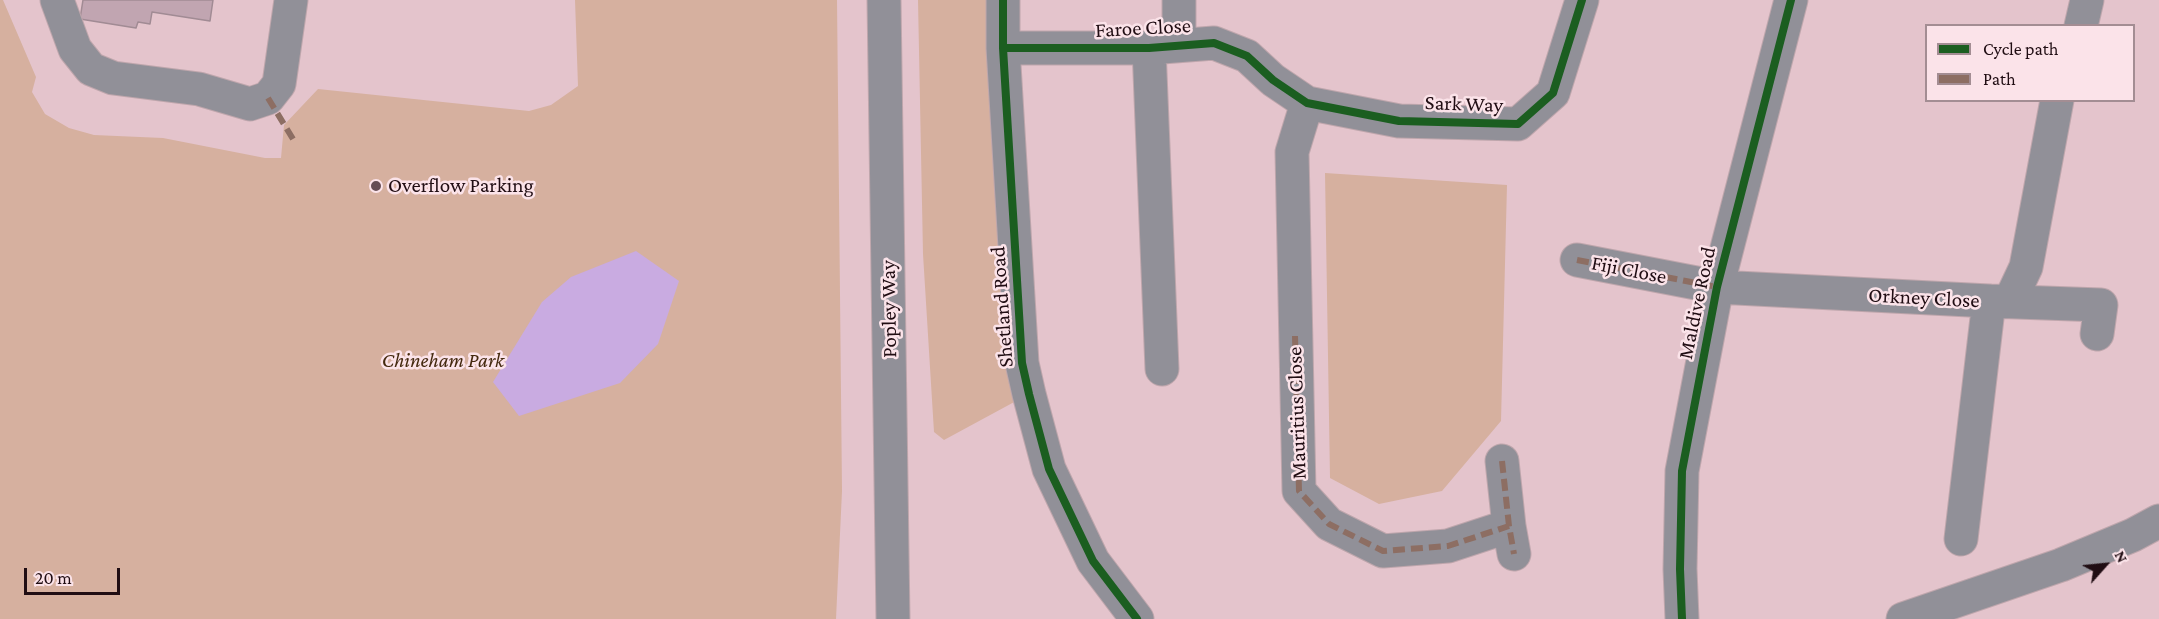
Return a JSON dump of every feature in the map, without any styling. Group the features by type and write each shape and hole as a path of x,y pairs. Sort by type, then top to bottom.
{"street":[{"path":"57,0 75,49 91,69 113,78 199,89 250,104 268,98 279,84 291,0"},
{"name":"Popley Way","path":"884,0 893,619"},
{"name":"Shetland Road","path":"1003,0 1003,48 1022,363 1049,469 1093,561 1137,619"},
{"name":"Faroe Close","path":"1162,369 1164,46 1179,0"},
{"name":"Sark Way","path":"1273,80 1306,103 1399,120 1518,124 1553,93 1581,0"},
{"name":"Maldive Road","path":"1682,619 1680,564 1682,471 1717,287 1791,0"},
{"path":"2081,24 2087,0"},
{"name":"Faroe Close","path":"1003,48 1164,46 1214,43 1247,56 1273,80"},
{"path":"1961,538 1999,301 2026,267 2057,102"},
{"name":"Mauritius Close","path":"1306,103 1292,152 1299,491 1329,525 1383,551 1511,540 1502,460"},
{"name":"Fiji Close","path":"1576,260 1717,287"},
{"name":"Orkney Close","path":"1717,287 2101,305 2097,334"},
{"path":"1903,619 2061,565 2133,535 2159,521"},
{"path":"893,541 909,573 913,619"}],"green space":[{"name":"Chineham Park","path":"0,0 3,0 36,77 32,92 45,114 69,128 94,135 163,138 265,158 281,158 284,125 318,89 529,111 551,105 578,86 575,0 837,0 842,491 836,619 0,619"},
{"path":"918,0 1003,0 1029,394 944,440 934,432 923,254"},
{"path":"1325,173 1507,185 1501,421 1442,491 1379,504 1330,478"}],"shaded area":[{"path":"636,251 679,281 658,344 620,383 519,416 493,382 542,302 571,277"}],"building":[{"path":"83,0 213,0 210,21 152,12 150,24 138,22 136,28 80,19"}],"marked path":[{"path":"268,98 293,139"},
{"path":"1577,260 1717,287"},
{"path":"1295,336 1299,491 1329,524 1383,551 1448,546 1509,526"},
{"path":"1502,461 1514,554"}],"cycle path":[{"path":"1003,0 1003,48 1022,363 1049,469 1093,561 1137,619"},
{"path":"1003,48 1149,48 1214,43 1247,56 1273,80 1307,103 1399,121 1518,124 1553,93 1582,0"},
{"path":"1682,619 1680,569 1682,471 1717,287 1791,0"}],"place":[{"name":"Overflow Parking","path":"376,186"}]}
